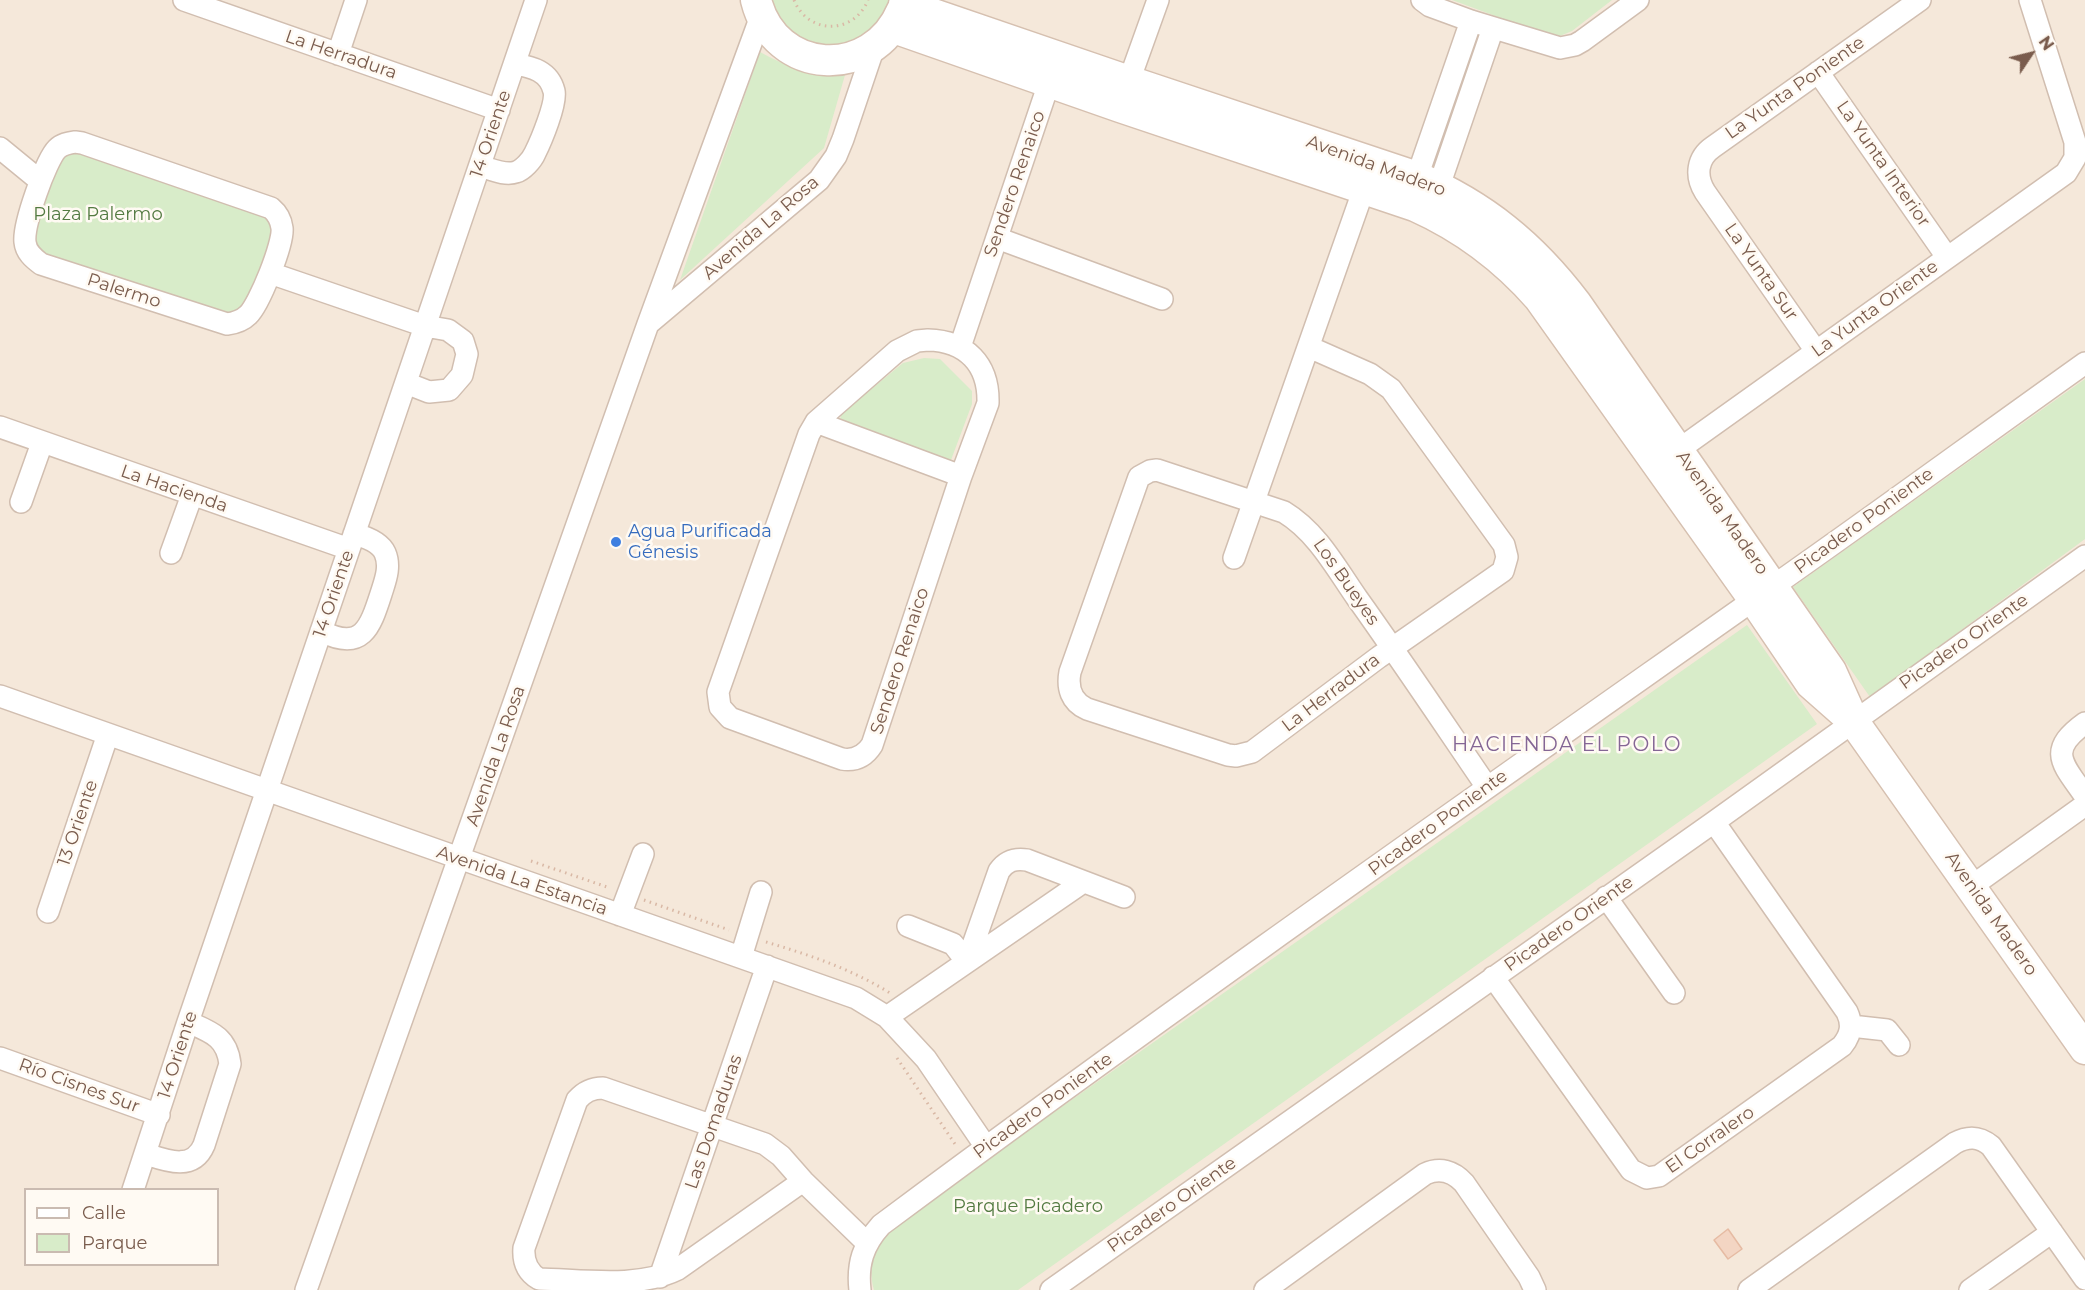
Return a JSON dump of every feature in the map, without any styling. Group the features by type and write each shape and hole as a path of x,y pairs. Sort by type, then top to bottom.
{"street":[{"name":"La Herradura","path":"184,0 499,110"},
{"path":"338,54 356,0"},
{"name":"14 Oriente","path":"134,1188 188,1022 536,0"},
{"path":"1125,94 1158,0"},
{"path":"1422,0 1430,6 1471,21 1554,48 1567,48 1582,41 1638,0"},
{"name":"La Yunta Poniente","path":"1705,192 1698,177 1698,169 1707,150 1920,0"},
{"name":"La Yunta Oriente","path":"1667,458 2066,173 2075,158 2075,142 2030,0"},
{"path":"759,8 772,33 779,41 809,58 820,60 843,60 865,53 894,20"},
{"name":"Avenida La Rosa","path":"306,1290 759,8"},
{"name":"Avenida Madero","path":"894,20 1054,69 1368,176 1424,190 1480,210 1518,238 1552,273 1576,303 1667,458 1764,593 1811,684 1854,722 2085,1049"},
{"name":"Avenida La Rosa","path":"648,324 819,180 836,156 894,20"},
{"path":"1424,190 1471,21"},
{"path":"1424,190 1493,28"},
{"path":"480,166 507,174 517,172 526,165 535,154 554,102 554,91 542,72 532,67 515,64"},
{"name":"Sendero Renaico","path":"960,347 1054,69"},
{"name":"La Yunta Interior","path":"1818,72 1947,257"},
{"name":"Palermo","path":"75,142 266,204 276,212 282,226 282,236 270,273 249,315 236,323 227,324 41,264 29,254 25,236 39,180 56,150 62,145 75,142"},
{"path":"0,148 39,180"},
{"path":"1234,558 1368,176"},
{"name":"La Yunta Sur","path":"1705,192 1816,351"},
{"path":"997,238 1162,298"},
{"path":"270,273 425,327 448,330 462,341 467,354 462,375 449,390 429,392 406,383"},
{"name":"Sendero Renaico","path":"928,340 950,343 969,354 982,371 988,392 988,403 961,476 869,750 860,757 848,760 736,722 720,707 718,692 797,464 816,422 897,351 906,345 928,340"},
{"name":"La Herradura","path":"1139,477 1070,672 1069,689 1072,698 1081,707 1228,755 1244,755 1252,752 1393,648 1503,571 1506,563 1506,550 1391,389 1370,374 1309,347"},
{"name":"Picadero Poniente","path":"860,1290 861,1254 880,1225 1487,787 1764,593 2085,363"},
{"path":"816,422 961,476"},
{"name":"La Hacienda","path":"0,427 192,495 352,542 379,545 388,564 387,574 368,628 360,636 351,639 321,631"},
{"path":"21,502 42,443"},
{"name":"Los Bueyes","path":"1139,477 1157,470 1254,501 1284,512 1310,532 1393,648 1487,787"},
{"path":"171,553 192,495"},
{"name":"Picadero Oriente","path":"1051,1290 1714,822 2084,557"},
{"name":"Avenida La Estancia","path":"0,696 856,998 887,1017 926,1059 986,1147"},
{"path":"2085,723 2070,733 2063,743 2061,756 2065,767 2085,796"},
{"name":"13 Oriente","path":"48,912 108,734"},
{"path":"1972,886 2085,805"},
{"path":"1714,822 1847,1012 1851,1026 1887,1030 1899,1044"},
{"path":"620,915 643,854"},
{"path":"967,962 999,871 1008,861 1027,860 1124,897"},
{"path":"887,1017 1083,882"},
{"path":"741,957 761,892"},
{"path":"1606,897 1674,993"},
{"path":"908,926 953,944 967,962"},
{"name":"Las Domaduras","path":"660,1277 714,1126 767,966"},
{"name":"El Corralero","path":"1493,977 1628,1166 1636,1174 1647,1178 1659,1176 1842,1046 1847,1040 1851,1026"},
{"path":"146,1154 180,1163 198,1156 204,1145 230,1064 225,1046 215,1035 188,1022"},
{"name":"Río Cisnes Sur","path":"1,1062 159,1115"},
{"path":"803,1181 678,1269 660,1277 640,1282 539,1279 526,1267 524,1261 524,1248 577,1100 586,1092 603,1088 765,1144 781,1156 803,1181 867,1243"},
{"path":"1749,1290 1955,1143 1974,1137 1991,1146 2085,1279"},
{"path":"1265,1290 1425,1174 1438,1170 1459,1177 1529,1277 1535,1290"},
{"path":"1970,1290 2052,1232"}],"path":[{"path":"794,0 799,11 807,19 815,24 832,27 841,26 854,19 865,8 868,0"}],"shaded area":[{"path":"0,0 2085,0 2085,1290 0,1290"}],"green space":[{"path":"766,0 897,0 867,45 800,47"},
{"path":"1452,0 1612,0 1572,31 1555,38"},
{"path":"760,52 801,70 845,75 824,148 680,280"},
{"name":"Plaza Palermo","path":"70,151 81,151 265,213 272,222 274,235 249,299 239,312 227,316 45,256 37,249 34,236 47,183 62,156"},
{"path":"924,358 940,359 972,391 972,404 951,460 840,422 841,414 903,363"},
{"path":"2085,379 2085,539 1870,697 1793,587"},
{"name":"Parque Picadero","path":"1747,625 1817,724 1018,1290 874,1290 872,1265 888,1229"}],"building":[{"path":"1728,1229 1742,1249 1728,1259 1714,1240"}],"place":[{"name":"Agua Purificada Génesis","path":"616,542"}],"district":[{"name":"HACIENDA EL POLO","path":"1567,745"}]}
